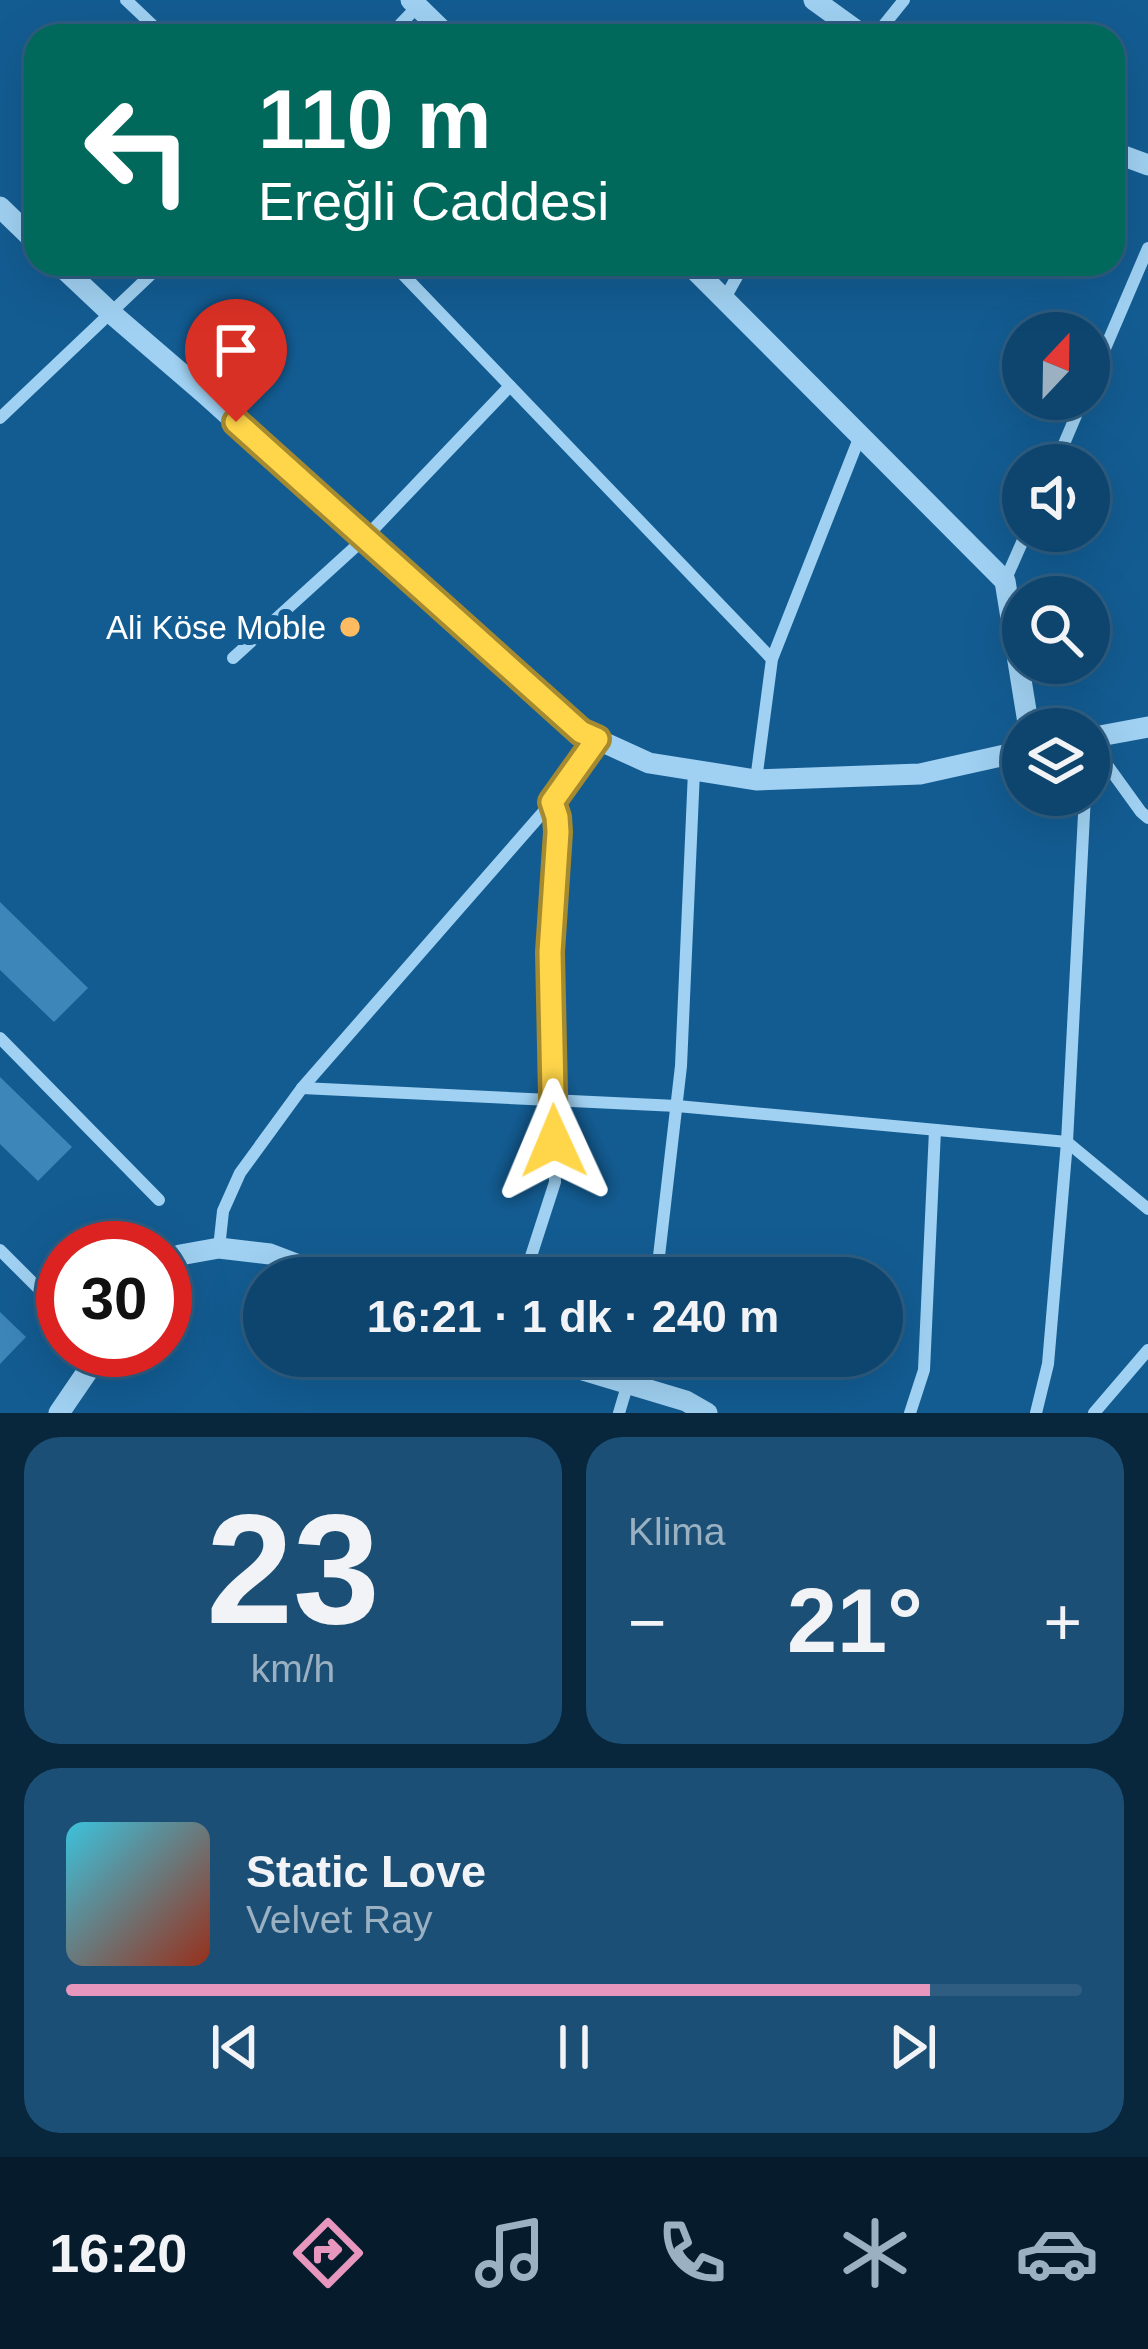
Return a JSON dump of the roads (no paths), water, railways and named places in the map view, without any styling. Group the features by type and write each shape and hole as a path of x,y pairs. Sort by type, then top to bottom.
{"street":[{"path":"126,0 151,24"},
{"path":"814,0 847,24"},
{"path":"884,24 904,0"},
{"path":"414,3 436,24"},
{"path":"0,207 24,230"},
{"path":"1110,337 1148,248"},
{"path":"71,276 581,732 649,763 756,781 920,774 1002,756"},
{"path":"0,418 150,276"},
{"path":"405,276 772,659"},
{"path":"701,276 1002,578"},
{"path":"724,298 737,276"},
{"path":"233,658 365,538 510,386"},
{"path":"756,781 772,659 860,436"},
{"path":"1110,735 1148,727"},
{"path":"219,1248 223,1211 240,1173 302,1088 552,802 597,739"},
{"path":"1110,768 1148,818"},
{"path":"659,1257 681,1066 694,770"},
{"path":"531,1257 555,1183 550,952 558,832 552,802"},
{"path":"1036,1413 1048,1364 1067,1142 1083,816"},
{"path":"0,1038 159,1200"},
{"path":"302,1088 677,1106 1067,1142 1148,1209"},
{"path":"910,1413 924,1370 935,1130"},
{"path":"192,1253 219,1248 278,1257"},
{"path":"0,1250 36,1286"},
{"path":"1094,1413 1148,1350"},
{"path":"59,1413 84,1377"},
{"path":"601,1377 686,1401 707,1413"},
{"path":"620,1413 631,1377"}],"place":[{"name":"Ali Köse Moble","path":"350,627"}]}
